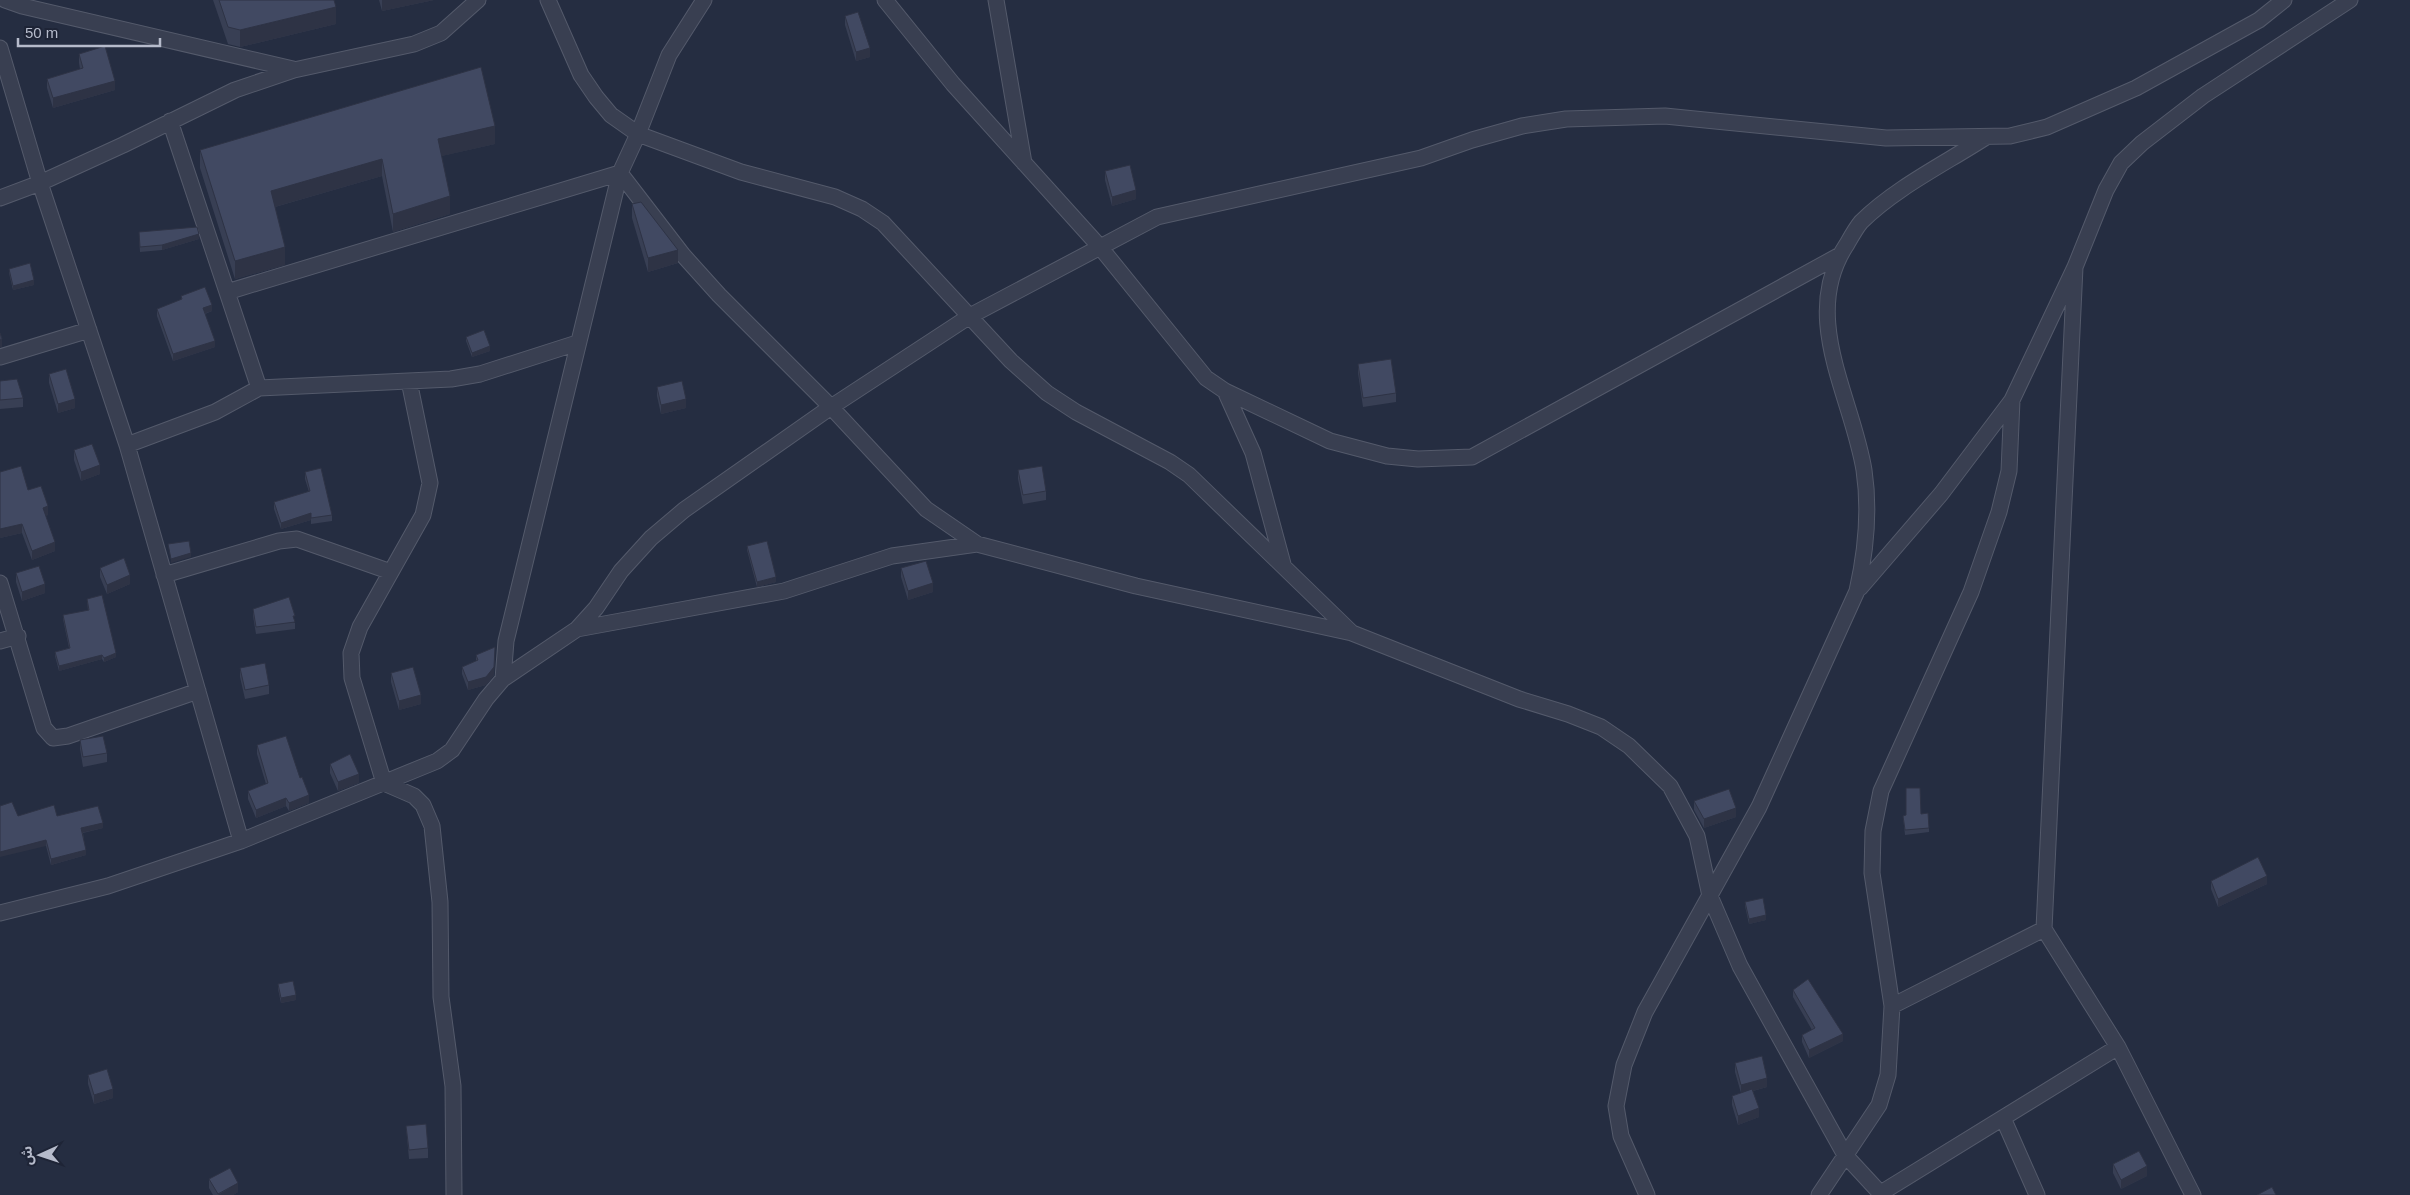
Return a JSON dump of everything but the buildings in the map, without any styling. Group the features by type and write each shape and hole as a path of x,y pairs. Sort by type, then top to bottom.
{"street":[{"path":"5,0 22,6 294,70"},
{"path":"0,198 40,182 235,90 294,70 414,44 441,33 478,0"},
{"path":"548,0 581,75 611,115 638,134 741,172 835,197 862,209 883,223 1011,361 1047,393 1076,412 1170,462 1189,475 1352,633"},
{"path":"503,679 506,641 577,343 620,173 638,134 669,55 704,0"},
{"path":"885,0 953,84 1100,246 1206,378 1225,390 1330,441 1387,456 1418,459 1472,457 1840,255"},
{"path":"996,0 1024,163"},
{"path":"0,913 108,886 241,841 437,761 452,750 486,699 503,679 577,628 596,608 621,571 651,538 671,521 831,407 970,316 1157,217 1421,158 1514,128 1566,119 1665,116 1886,138 2010,136 2047,127 2136,88 2259,20 2284,0"},
{"path":"1857,590 1942,494 2012,400 2075,267 2106,190 2121,163 2142,143 2203,96 2350,0"},
{"path":"0,52 40,182 127,445 241,841"},
{"path":"170,121 258,388"},
{"path":"1647,1195 1622,1136 1616,1106 1624,1065 1645,1012 1759,807 1857,590 1864,561 1867,525 1864,471 1829,341 1826,310 1829,284 1840,255 1861,223 1893,196 1988,136"},
{"path":"227,292 620,173"},
{"path":"620,173 683,255 719,295 831,407 926,509 977,544 1136,586 1352,633 1519,699 1593,724 1630,746 1670,786 1697,836 1710,896 1740,966 1845,1156 1881,1194 2118,1047"},
{"path":"2075,267 2044,929 2118,1047 2193,1195"},
{"path":"0,357 89,330"},
{"path":"127,445 215,412 258,388 451,379 480,374 577,343"},
{"path":"409,381 430,483 423,515 360,627 351,653 352,678 384,783 414,796 423,805 432,826 440,902 441,997 453,1086 454,1195"},
{"path":"1225,390 1252,454 1284,566"},
{"path":"1819,1195 1879,1105 1888,1075 1892,1006 1872,873 1874,831 1885,782 1971,592 1999,512 2008,470 2012,400"},
{"path":"164,575 279,541 297,538 390,572"},
{"path":"577,628 784,591 892,556 977,544"},
{"path":"0,583 18,636 44,728 53,738 68,736 198,691"},
{"path":"0,641 18,636"},
{"path":"1892,1006 2044,929"},
{"path":"2003,1118 2037,1195"}]}
